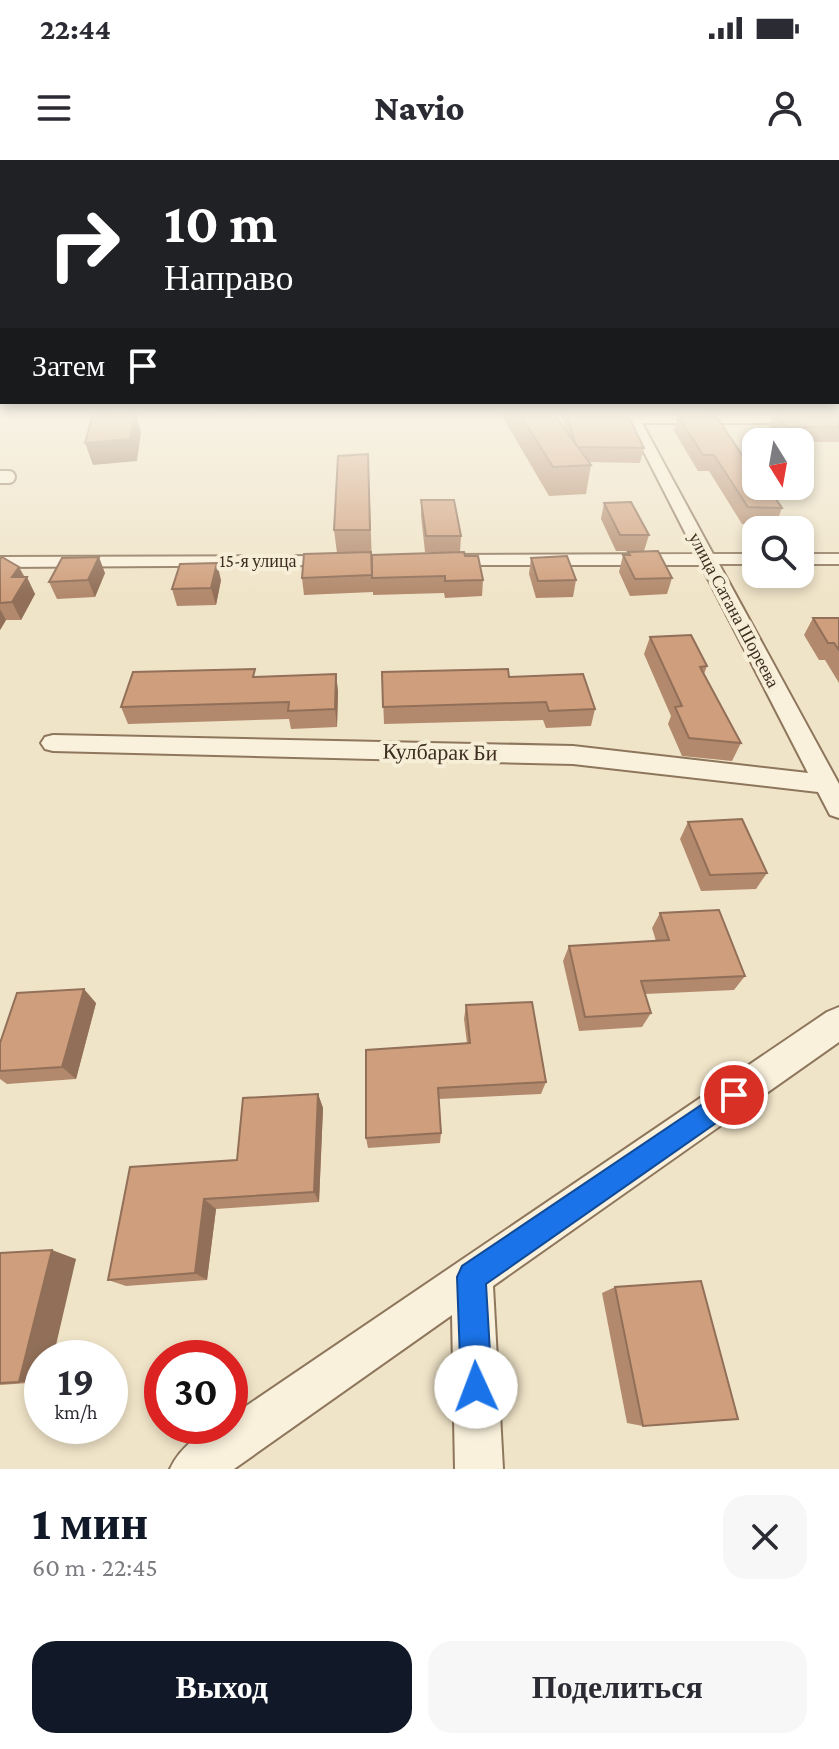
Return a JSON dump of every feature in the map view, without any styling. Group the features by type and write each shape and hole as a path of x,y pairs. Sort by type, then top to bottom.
{"street":[{"name":"улица Сатана Шореева","path":"661,472 839,808"},
{"path":"424,560 742,559"},
{"path":"814,559 839,559"},
{"name":"15-я улица","path":"0,562 361,560"},
{"name":"Кулбарак Би","path":"53,743 573,755 825,784"},
{"path":"194,1469 839,1023"},
{"path":"472,1277 479,1469"}],"building":[{"path":"337,472 368,472 370,530 334,530"},
{"path":"725,472 742,472 742,498"},
{"path":"421,500 454,500 461,536 426,536"},
{"path":"743,500 777,500 782,508 748,507"},
{"path":"631,502 649,535 620,535 604,503"},
{"path":"658,551 672,578 635,579 623,555 630,555 628,552"},
{"path":"371,552 372,575 302,578 304,554"},
{"path":"464,552 465,556 478,556 483,580 445,581 445,576 372,578 372,555"},
{"path":"567,556 576,580 538,581 531,558"},
{"path":"2,557 19,567 12,577 27,577 12,602 0,603"},
{"path":"99,557 88,580 49,582 62,558"},
{"path":"217,563 211,588 172,589 180,564"},
{"path":"813,618 839,618 839,650 834,643 828,643"},
{"path":"691,635 707,666 700,667 741,743 689,738 675,707 682,706 650,637"},
{"path":"255,669 253,677 336,674 335,709 288,711 289,702 121,707 133,672"},
{"path":"508,669 509,677 583,674 595,709 549,711 546,702 383,707 382,672"},
{"path":"742,819 767,873 710,875 688,822"},
{"path":"719,910 745,976 641,981 651,1013 585,1017 569,946 669,940 660,913"},
{"path":"84,989 62,1067 0,1071 0,1043 17,993"},
{"path":"532,1002 546,1082 438,1088 441,1133 366,1138 366,1050 470,1043 466,1005"},
{"path":"318,1094 314,1192 204,1199 195,1273 108,1280 130,1167 237,1160 243,1098"},
{"path":"52,1250 30,1340 24,1340 24,1362 19,1382 0,1383 0,1253"},
{"path":"701,1281 738,1419 643,1426 615,1287"}],"route":[{"path":"476,1387 472,1277 734,1095"}]}
